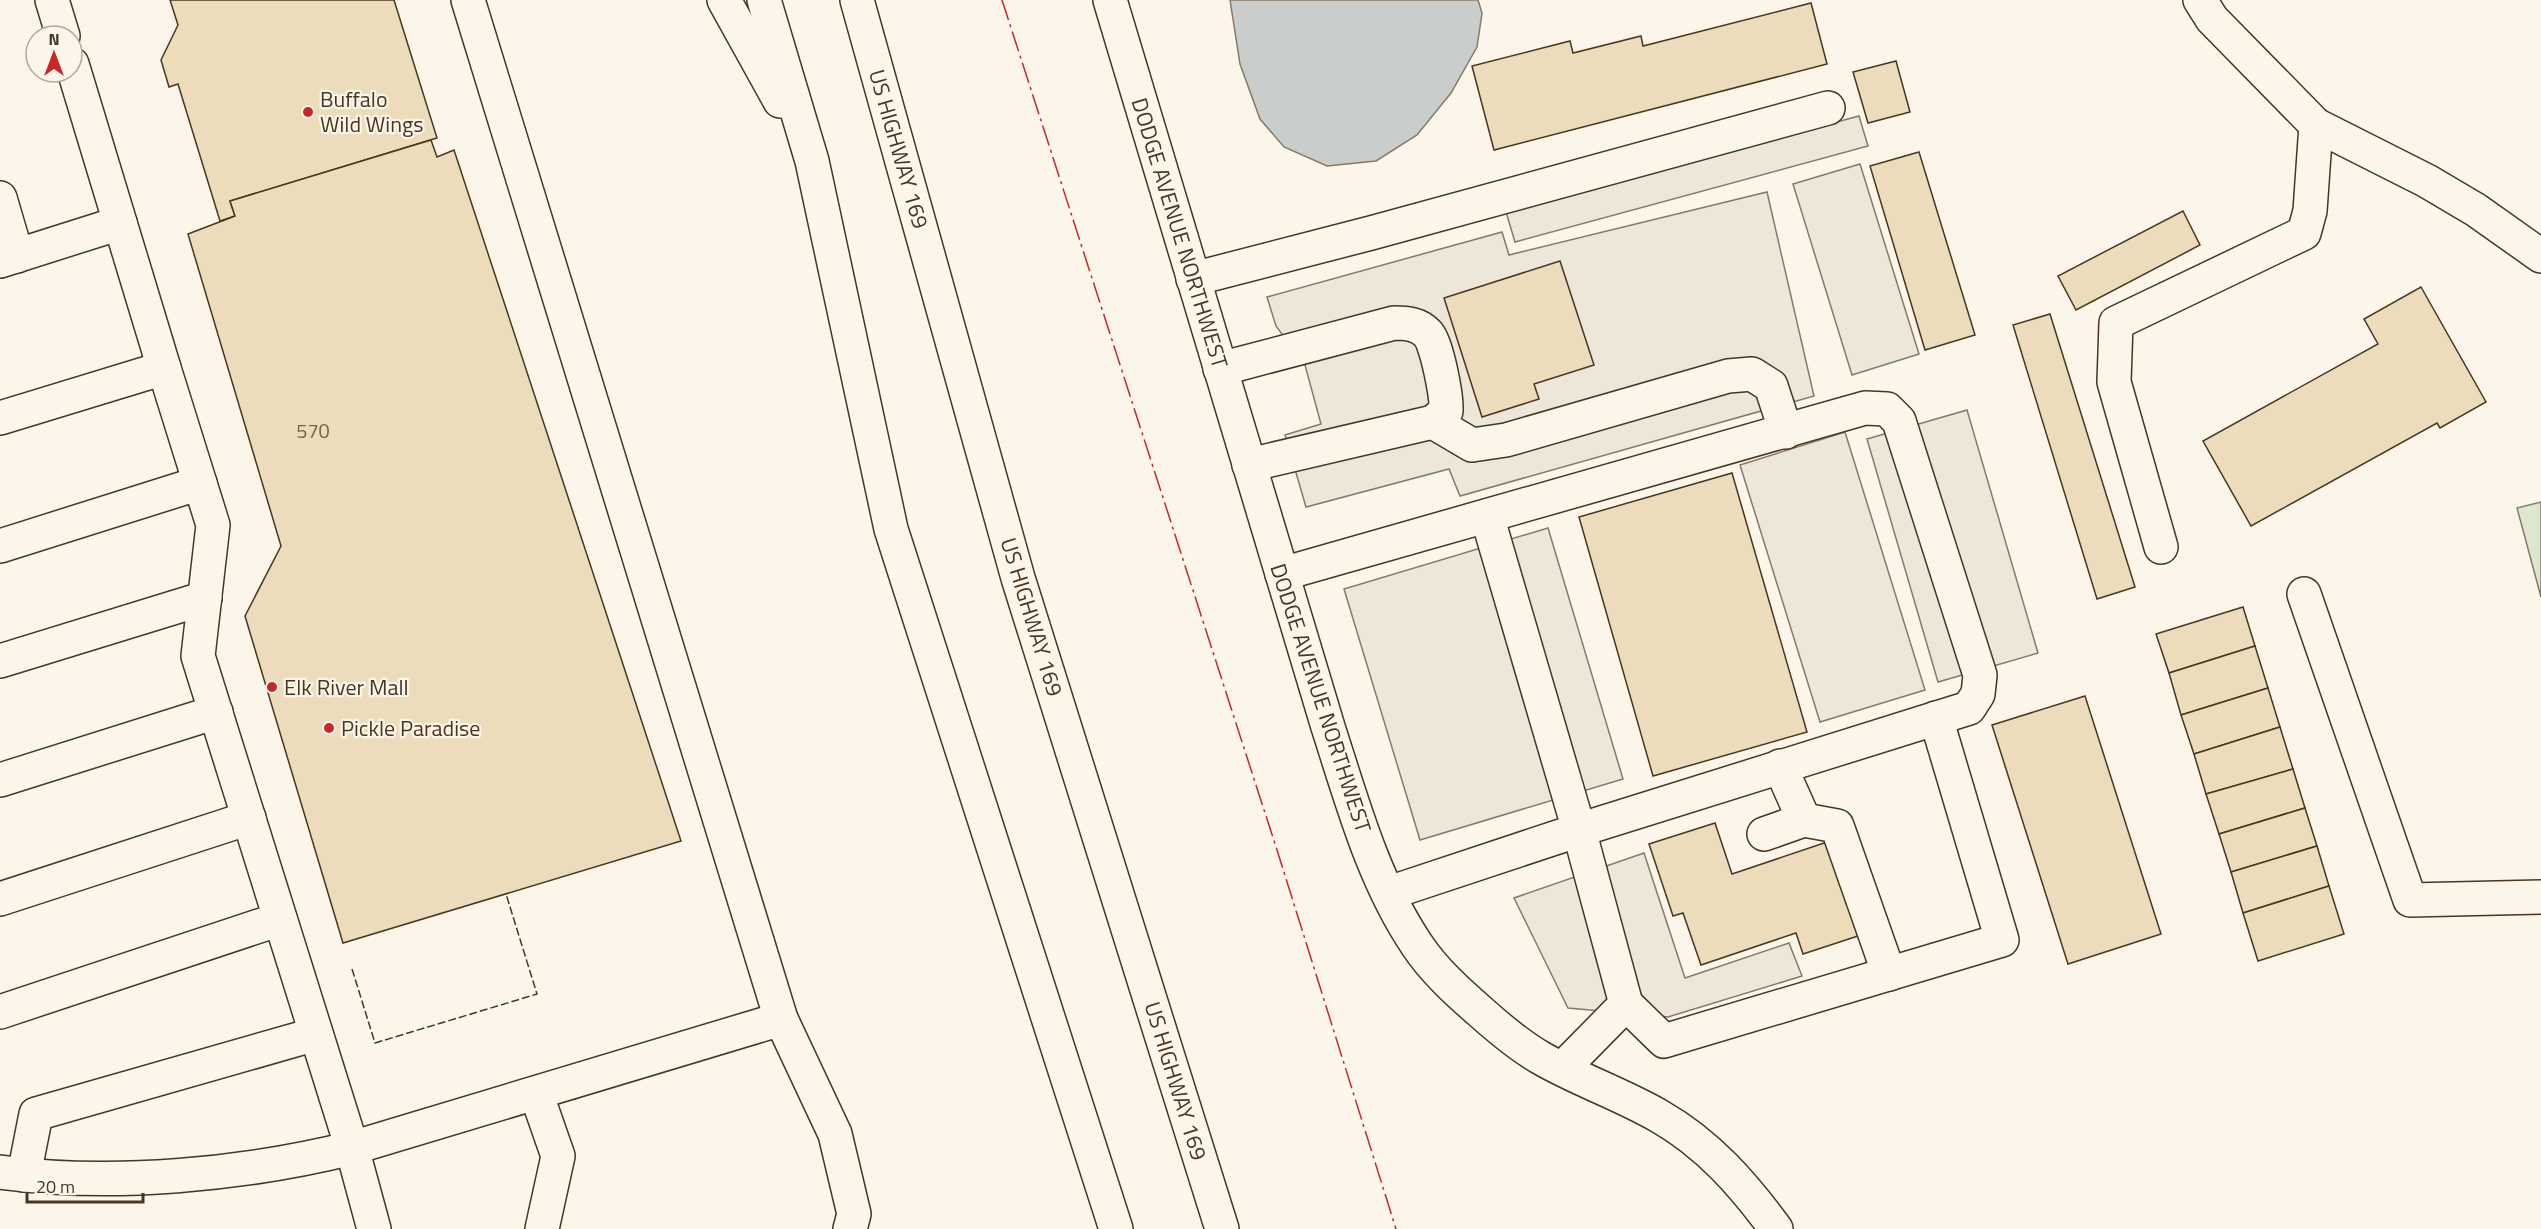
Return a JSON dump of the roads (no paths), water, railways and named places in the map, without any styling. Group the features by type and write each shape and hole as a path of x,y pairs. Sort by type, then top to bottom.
{"main road":[{"path":"52,0 59,24"},
{"path":"468,0 781,1019 835,1134 854,1214 850,1229"},
{"path":"724,0 812,160"},
{"path":"764,0 812,160 891,530 1116,1229"},
{"name":"US HIGHWAY 169","path":"857,0 1018,578 1221,1229"},
{"path":"872,0 890,116"},
{"name":"DODGE AVENUE NORTHWEST","path":"1110,0 1281,574 1360,828 1389,893 1418,946 1458,992 1504,1032 1541,1058 1660,1116 1707,1150 1748,1190 1776,1229"},
{"path":"2200,0 2212,19 2316,124 2427,181 2476,210 2541,256"},
{"path":"78,84 213,525 198,656 352,1149 374,1229"},
{"path":"1193,279 1383,230 1828,108"},
{"path":"2160,548 2114,382 2116,323 2304,233 2310,211 2316,124"},
{"path":"0,198 8,258 120,223"},
{"path":"1220,369 1394,322 1413,324 1429,335 1447,395 1446,411 1433,422 1249,465"},
{"path":"0,418 164,368"},
{"path":"1433,422 1472,445 1506,440 1728,376 1752,374 1771,386 1786,432"},
{"path":"1281,574 1865,408 1887,409 1899,421 1980,675 1978,694 1969,708 1579,830 1389,893"},
{"path":"0,546 200,483"},
{"path":"1486,516 1579,830 1626,1004 1664,1041 2002,940 1936,718"},
{"path":"2304,594 2410,900 2541,897"},
{"path":"0,661 205,598"},
{"path":"0,780 216,712"},
{"path":"1780,766 1804,820"},
{"path":"0,898 249,818"},
{"path":"1764,834 1804,820 1837,826 1889,974"},
{"path":"0,1012 280,919"},
{"path":"1563,1068 1626,1004"},
{"path":"316,1034 36,1114 12,1173 105,1178 209,1172 296,1162 352,1149 781,1019"},
{"path":"536,1093 558,1156 542,1229"}],"place":[{"name":"Buffalo Wild Wings","path":"308,112"},
{"name":"Elk River Mall","path":"272,687"},
{"name":"Pickle Paradise","path":"329,728"}]}
